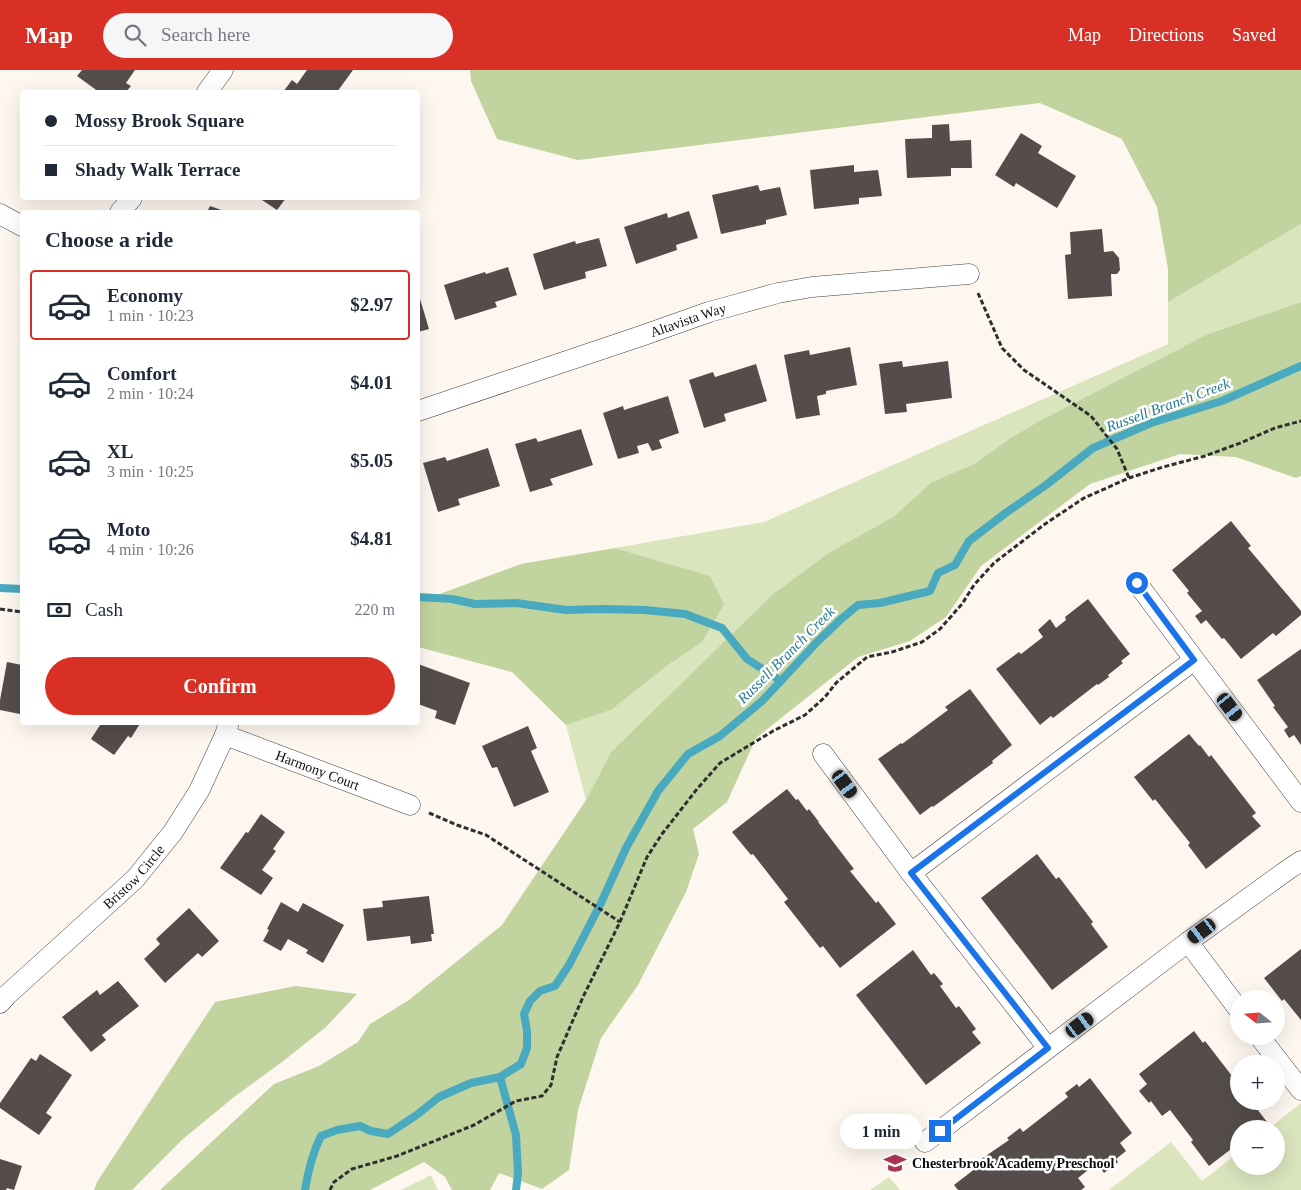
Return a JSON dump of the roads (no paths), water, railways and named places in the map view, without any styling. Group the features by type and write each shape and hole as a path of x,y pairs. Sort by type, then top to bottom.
{"street":[{"path":"208,90 223,70"},
{"path":"122,210 130,200"},
{"path":"0,214 20,225"},
{"name":"Altavista Way","path":"420,410 708,312 778,294 812,287 970,274"},
{"path":"1137,583 1301,802"},
{"path":"911,873 1194,660"},
{"name":"Harmony Court","path":"227,729 410,805"},
{"name":"Bristow Circle","path":"0,1003 135,879 173,832 199,791 227,729"},
{"path":"823,754 911,873 1048,1048"},
{"path":"925,1142 1188,942 1301,861"},
{"path":"1188,942 1230,998"},
{"path":"1266,1045 1301,1090"}],"waterway":[{"name":"Russell Branch Creek","path":"305,1190 307,1176 321,1136 337,1130 360,1126 371,1131 388,1134 439,1097 471,1083 500,1077 521,1064 527,1048 524,1014 530,1001 540,991 555,986 569,965 601,903 626,848 658,791 688,754 720,736 762,701 817,642 858,605 880,603 930,591 938,573 955,565 969,541 1093,448 1151,423 1222,401 1301,366"},
{"path":"0,588 20,589"},
{"path":"420,597 452,599 475,604 516,603 566,610 645,610 685,614 722,628 747,659 781,681"},
{"path":"500,1077 516,1135 518,1174 516,1190"}],"place":[{"name":"Chesterbrook Academy Preschool","path":"895,1163"}]}
